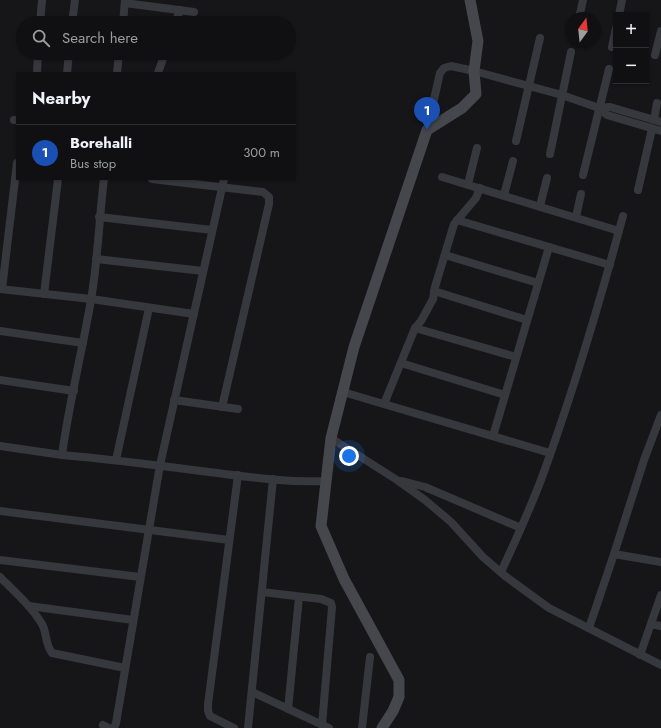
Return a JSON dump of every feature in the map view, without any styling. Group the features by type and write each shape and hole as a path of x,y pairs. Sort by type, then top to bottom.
{"main road":[{"path":"382,728 393,711 399,697 399,680 344,579 320,526 331,438 354,347 427,130 462,108 476,94 474,71 478,41 470,0"}],"street":[{"path":"41,16 42,0"},
{"path":"73,16 75,0"},
{"path":"580,12 583,0"},
{"path":"620,12 622,0"},
{"path":"124,16 125,2 194,12"},
{"path":"178,16 180,10"},
{"path":"655,55 661,30"},
{"path":"516,141 540,38"},
{"path":"612,47 613,42"},
{"path":"550,154 571,52"},
{"path":"37,72 38,60"},
{"path":"67,72 68,60"},
{"path":"117,72 118,60"},
{"path":"158,72 163,60"},
{"path":"427,130 440,73 448,66 452,66 528,86 600,108 610,107 655,124 661,131"},
{"path":"583,175 610,69"},
{"path":"638,190 655,124 657,103"},
{"path":"468,184 477,148"},
{"path":"504,195 513,161"},
{"path":"16,171 1,289 194,314"},
{"path":"442,177 619,231"},
{"path":"540,206 547,178"},
{"path":"44,294 58,180"},
{"path":"62,455 65,430 91,300 104,180"},
{"path":"160,180 263,192 269,197 269,204 222,407"},
{"path":"114,728 160,465 224,180"},
{"path":"384,404 415,328 427,312 433,299 454,224 476,198 480,188"},
{"path":"576,218 581,194"},
{"path":"501,572 541,480 575,381 610,265 623,216"},
{"path":"99,217 212,230"},
{"path":"458,220 610,265"},
{"path":"493,436 549,247"},
{"path":"445,255 538,283"},
{"path":"96,259 203,271"},
{"path":"434,291 527,320"},
{"path":"116,460 149,308"},
{"path":"415,328 516,358"},
{"path":"0,331 83,343"},
{"path":"401,363 505,395"},
{"path":"0,380 74,391"},
{"path":"343,392 550,453"},
{"path":"174,400 238,409"},
{"path":"589,628 644,460 661,415"},
{"path":"331,438 397,480 425,500 451,522 483,557 549,608 661,666"},
{"path":"0,446 62,455 273,479 301,482 326,481"},
{"path":"234,728 210,716 208,711 238,475"},
{"path":"248,728 273,479"},
{"path":"397,480 425,487 521,528"},
{"path":"0,511 229,540"},
{"path":"614,554 661,562"},
{"path":"0,560 140,577"},
{"path":"0,577 33,610 43,626 47,647 52,653 125,668"},
{"path":"252,692 326,726 331,603 262,592"},
{"path":"640,655 661,595"},
{"path":"288,709 299,597"},
{"path":"29,606 133,620"},
{"path":"651,624 661,626"},
{"path":"362,728 370,657"}],"place":[{"name":"Borehalli","path":"427,130"}]}
